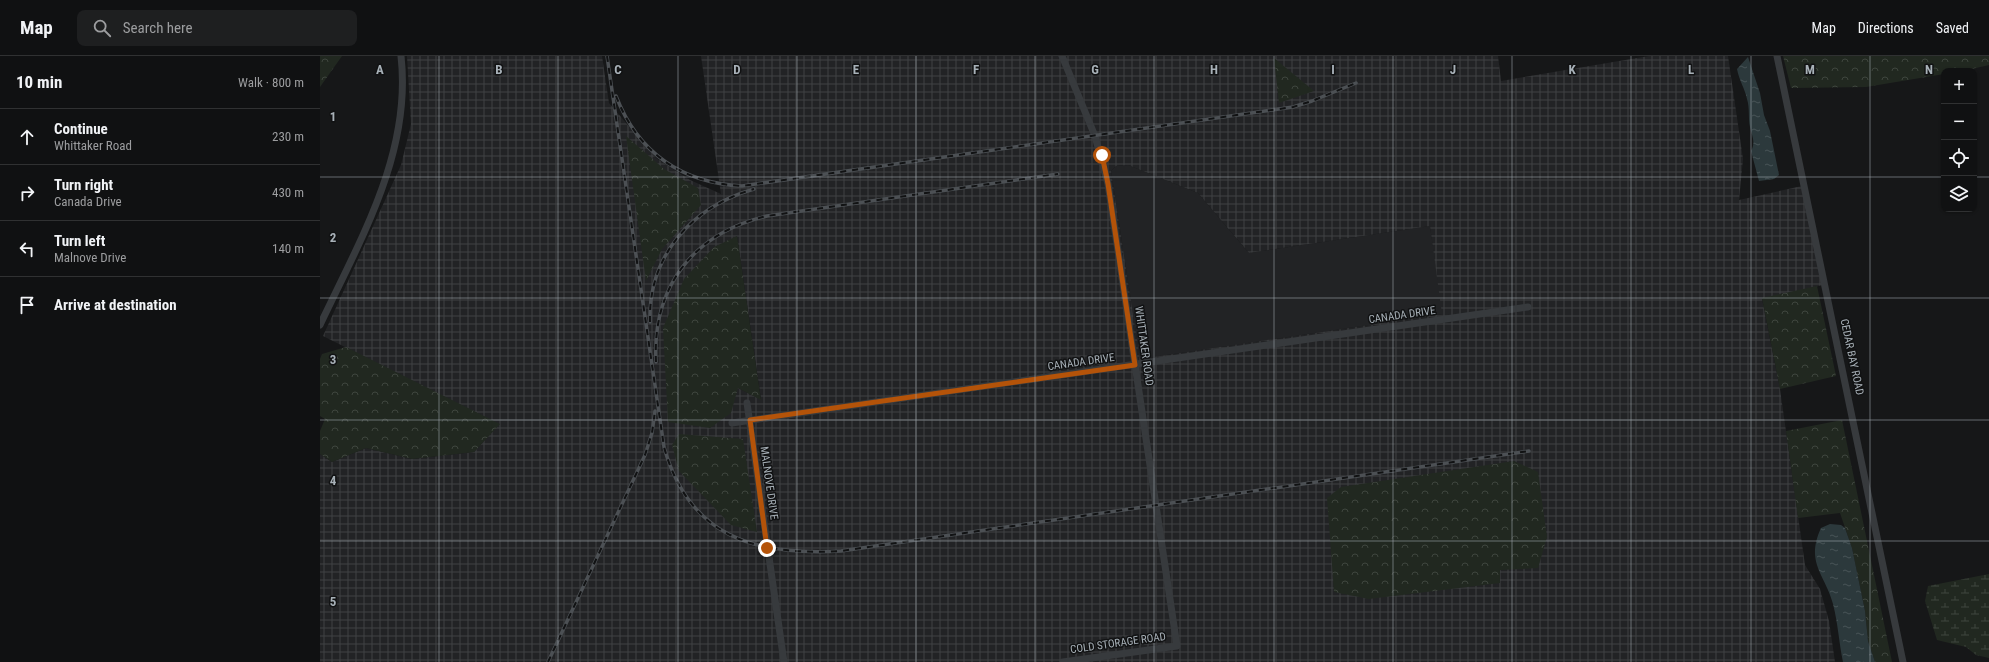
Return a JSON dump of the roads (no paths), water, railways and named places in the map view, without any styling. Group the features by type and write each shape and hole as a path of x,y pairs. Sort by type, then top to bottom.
{"street":[{"path":"320,325 368,224 385,182 395,148 401,113 403,73 401,56"},
{"name":"WHITTAKER ROAD","path":"1062,56 1091,124 1104,161 1177,646"},
{"name":"CEDAR BAY ROAD","path":"1777,56 1903,662"},
{"name":"CANADA DRIVE","path":"732,423 1528,307"},
{"name":"MALNOVE DRIVE","path":"747,403 784,662"},
{"name":"COLD STORAGE ROAD","path":"1063,662 1177,646"}],"water":[{"path":"1748,57 1760,93 1764,115 1770,131 1779,175 1774,179 1759,181 1751,151 1753,136 1749,124 1748,102 1737,69"},
{"path":"1830,524 1841,525 1845,528 1852,548 1865,611 1868,641 1875,662 1843,662 1833,604 1818,568 1815,550 1821,528"}],"railway":[{"path":"607,56 664,447 675,478 690,502 708,521 730,535 754,544 781,550 810,552 841,551 1529,451"},
{"path":"616,96 625,116 637,134 650,149 665,161 700,179 720,184 742,186 1293,107 1356,83"},
{"path":"656,362 657,335 661,310 670,287 683,267 699,250 718,235 741,224 767,216 1058,174"},
{"path":"650,322 651,298 657,275 666,255 678,237 693,221 711,208 732,197 754,189"},
{"path":"548,662 645,455 652,433 655,411"}]}
